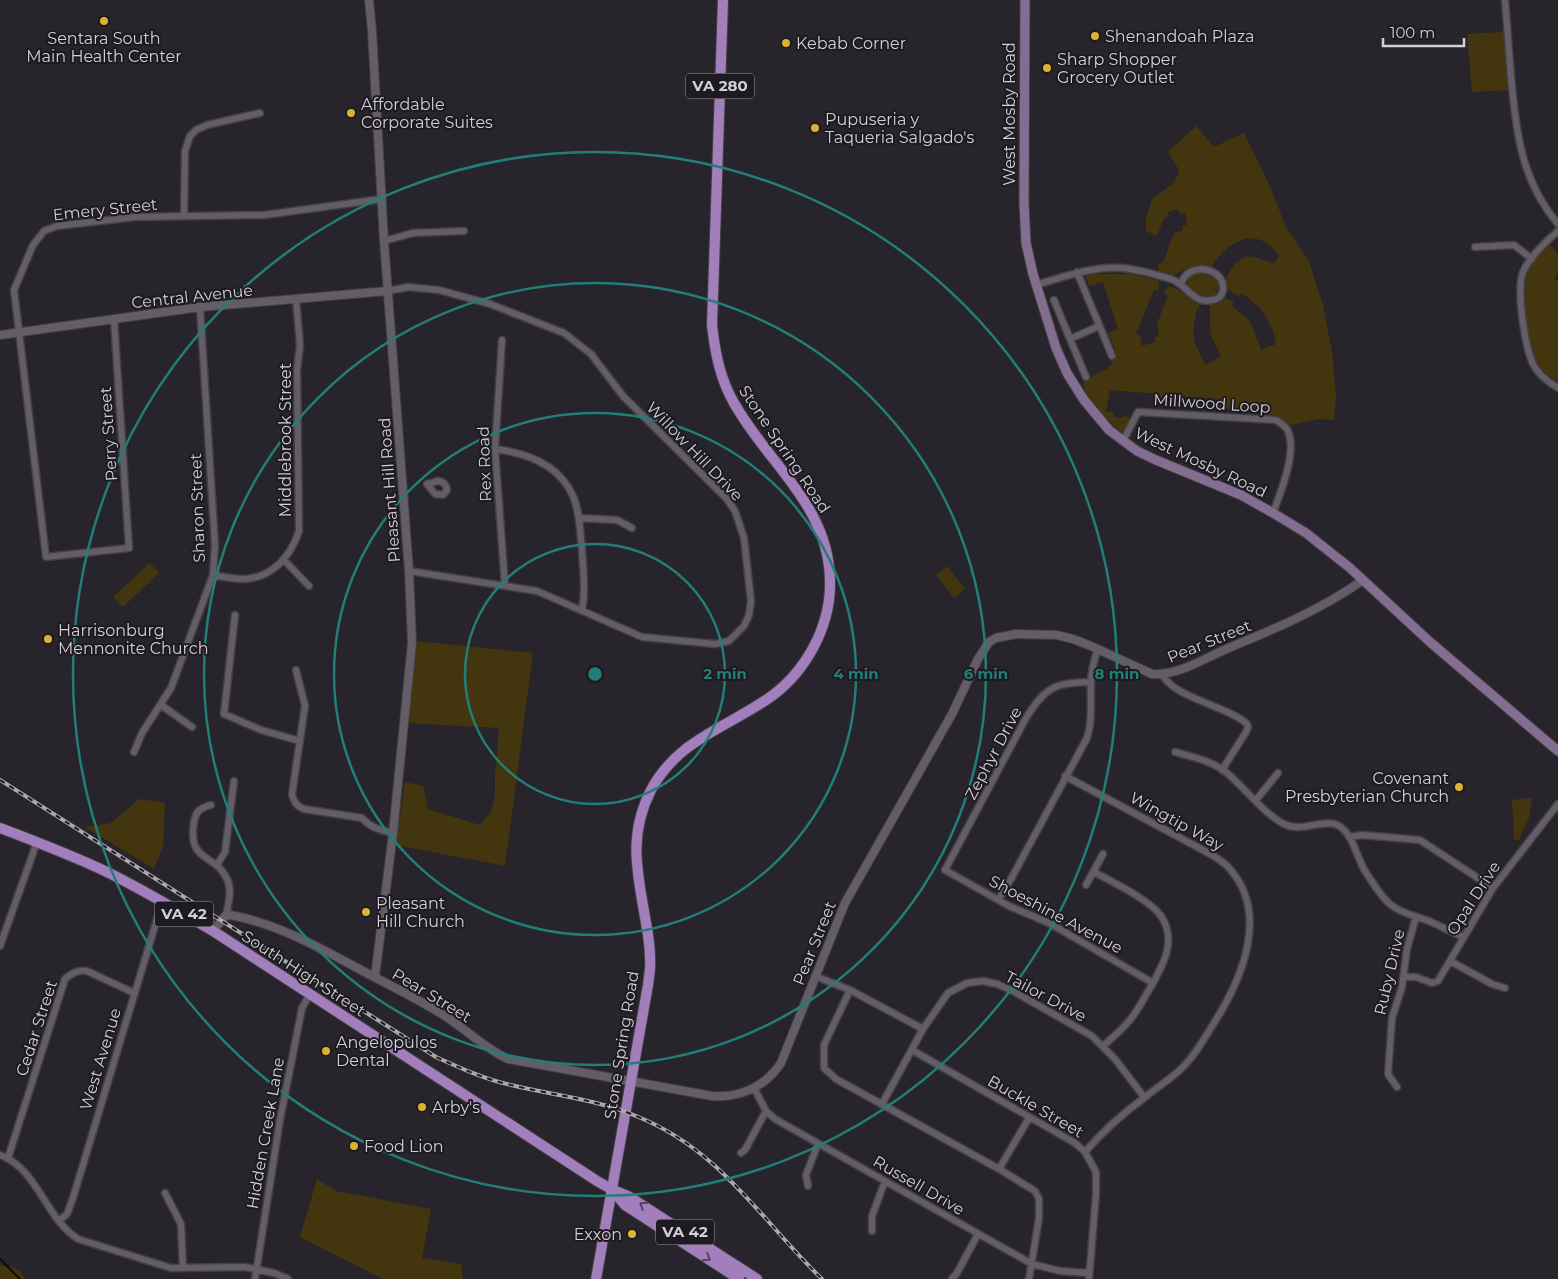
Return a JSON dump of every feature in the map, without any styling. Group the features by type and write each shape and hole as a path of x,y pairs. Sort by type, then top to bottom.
{"main road":[{"name":"Stone Spring Road","path":"596,1279 648,985 650,957 636,869 636,835 648,798 660,776 680,753 705,735 767,700 790,680 813,648 822,628 827,610 830,582 827,550 818,522 800,494 743,418 725,385 716,354 712,325 723,0"},
{"name":"West Mosby Road","path":"1026,0 1024,217 1028,250 1036,284 1056,348 1070,378 1094,414 1109,430 1145,455 1221,486 1273,513 1306,534 1363,580 1430,642 1526,726 1558,751"},
{"name":"South High Street","path":"0,828 108,873 164,902 611,1189 628,1196 757,1279"},
{"name":"VA 42","path":"611,1189 626,1206 740,1279"}],"street":[{"name":"Pleasant Hill Road","path":"369,0 384,241 409,571 412,642 393,833 375,977"},
{"path":"1505,0 1519,145 1525,166 1536,191 1548,212 1558,224"},
{"path":"184,216 184,151 190,136 198,129 207,125 260,113"},
{"name":"Emery Street","path":"46,557 14,290 33,244 44,231 57,226 135,217 264,215 382,199"},
{"path":"384,241 413,233 464,231"},
{"path":"1558,231 1532,259 1523,273 1521,289 1523,328 1534,366 1541,375 1558,388"},
{"path":"1475,247 1514,245 1532,259"},
{"path":"1036,284 1076,272 1102,268 1125,268 1177,281 1190,295 1204,301 1218,299 1223,291 1222,282 1219,277 1206,270 1196,270 1189,273 1181,284"},
{"path":"1076,272 1112,356"},
{"name":"Willow Hill Drive","path":"388,291 408,287 439,290 490,304 564,333 590,354 623,396 727,499 735,511 744,538 751,601 744,626 729,641 715,644 642,637 537,592 409,571"},
{"name":"Central Avenue","path":"0,335 200,306 388,291"},
{"name":"Middlebrook Street","path":"213,575 246,579 257,576 272,569 284,560 296,540 300,524 297,370 300,345 296,299"},
{"path":"1054,300 1086,377"},
{"name":"Sharon Street","path":"134,752 142,733 171,688 213,575 215,545 200,306"},
{"name":"Perry Street","path":"46,557 129,548 114,319"},
{"path":"1070,339 1099,326"},
{"name":"Rex Road","path":"502,340 495,448 505,586"},
{"name":"Millwood Loop","path":"1123,441 1138,412 1276,420 1287,429 1290,444 1286,478 1273,513"},
{"path":"495,448 517,451 543,462 560,476 573,496 579,518 585,594 582,610"},
{"path":"579,518 617,520 632,528"},
{"path":"284,560 309,586"},
{"name":"Pear Street","path":"226,916 240,917 267,925 328,952 445,1016 487,1048 508,1059 725,1097 737,1095 754,1088 770,1076 781,1062 845,903 952,714 978,659 989,642 996,638 1016,634 1058,636 1073,639 1098,649 1152,674 1162,674 1196,662 1306,615 1363,580"},
{"path":"235,615 224,714 261,730 300,741"},
{"path":"998,900 1087,738 1090,726 1093,664 1098,649"},
{"path":"296,670 305,702 292,794 294,801 304,809 362,818 378,830 393,833"},
{"path":"1162,674 1169,684 1247,724 1246,732 1222,770"},
{"name":"Zephyr Drive","path":"945,870 1038,699 1053,687 1072,682 1091,682"},
{"path":"161,705 192,728"},
{"path":"1175,752 1210,763 1222,770 1277,820 1291,827 1303,828 1332,823 1341,827 1349,837 1362,835 1420,840 1493,888"},
{"path":"1256,800 1278,773"},
{"name":"Wingtip Way","path":"1065,776 1214,856 1228,867 1236,878 1248,904 1249,936 1234,989 1210,1030 1181,1069 1144,1097 1102,1133 1085,1152"},
{"path":"217,866 225,852 234,781"},
{"name":"Opal Drive","path":"1404,977 1416,977 1429,982 1436,982 1493,888 1558,804"},
{"path":"211,805 198,810 192,835 194,844 200,854 217,866 229,884 230,890 226,916 213,932"},
{"name":"Ruby Drive","path":"1349,837 1360,864 1384,898 1397,909 1416,917 1408,949 1404,977 1392,1018 1388,1074 1397,1086"},
{"path":"0,946 3,928 37,842"},
{"path":"1086,885 1104,854"},
{"name":"Shoeshine Avenue","path":"945,870 1009,906 1049,923 1153,982"},
{"path":"1094,872 1152,906 1160,915 1168,934 1165,961 1136,1013 1103,1046"},
{"name":"West Avenue","path":"59,1221 67,1214 73,1198 134,993 164,902"},
{"path":"1416,917 1463,937"},
{"path":"1450,961 1492,984 1505,988"},
{"name":"Cedar Street","path":"8,1158 66,979 74,972 86,971 134,993"},
{"path":"815,976 850,990 924,1029"},
{"name":"Tailor Drive","path":"882,1104 924,1029 948,993 967,983 983,981 997,984 1013,991 1092,1036 1115,1058 1144,1097"},
{"path":"850,990 824,1045 824,1068 836,1079 999,1169 1035,1191 1039,1199 1040,1218 1029,1279"},
{"name":"Hidden Creek Lane","path":"255,1279 280,1120 302,1008 310,994"},
{"name":"Buckle Street","path":"912,1050 1075,1143 1085,1152 1096,1172 1089,1276"},
{"name":"Russell Drive","path":"754,1088 766,1111 776,1119 978,1234 1032,1264 1089,1276"},
{"path":"741,1152 746,1150 766,1111"},
{"path":"999,1169 1029,1118"},
{"path":"808,1186 806,1175 818,1144"},
{"path":"0,1156 8,1158 24,1171 59,1221 72,1236 78,1239 161,1266 183,1268 235,1266 257,1268 288,1279"},
{"path":"872,1231 872,1216 885,1181"},
{"path":"165,1193 181,1224 183,1268"},
{"path":"952,1279 978,1234"}],"shaded area":[{"path":"1503,32 1509,90 1472,92 1467,34"},
{"path":"1196,126 1214,147 1244,133 1270,186 1286,227 1309,261 1323,305 1332,351 1336,398 1334,420 1318,419 1291,425 1272,415 1217,408 1217,399 1168,395 1167,403 1160,402 1160,394 1110,390 1106,411 1113,412 1114,417 1129,417 1126,431 1121,432 1088,396 1083,381 1107,369 1116,358 1115,348 1108,333 1118,329 1103,282 1089,286 1087,274 1132,274 1158,281 1158,290 1154,290 1136,333 1140,336 1142,346 1155,342 1154,337 1159,336 1157,324 1168,295 1164,294 1168,286 1199,304 1194,326 1194,338 1195,344 1206,365 1221,356 1212,338 1210,305 1218,304 1225,298 1234,302 1232,306 1250,321 1261,350 1276,344 1272,328 1264,314 1241,293 1239,297 1229,290 1226,280 1233,266 1245,257 1255,257 1275,263 1279,255 1261,240 1252,238 1234,244 1211,267 1194,266 1172,275 1159,272 1158,265 1163,263 1173,235 1176,232 1183,231 1182,226 1187,225 1185,213 1179,214 1178,209 1168,212 1169,216 1164,218 1157,236 1146,231 1146,217 1152,199 1175,182 1179,170 1168,152"},
{"path":"1549,244 1558,254 1558,273 1554,278 1558,281 1558,382 1550,377 1537,363 1530,347 1525,314 1524,292 1527,275 1533,262"},
{"path":"1198,273 1208,275 1216,280 1219,286 1216,294 1205,297 1189,290 1187,284 1189,278"},
{"path":"150,563 159,573 123,607 113,597"},
{"path":"947,566 965,589 954,598 936,575"},
{"path":"416,641 533,653 505,866 396,845 405,782 423,786 428,809 480,825 491,812 495,794 499,728 407,723"},
{"path":"1532,798 1529,818 1519,840 1514,840 1512,800"},
{"path":"139,799 165,803 163,846 154,869 85,827 111,823"},
{"path":"317,1179 336,1191 431,1209 422,1258 461,1264 463,1279 383,1279 300,1237"},
{"path":"0,1265 18,1269 26,1279 0,1279"}],"waterway":[{"path":"0,1259 20,1279"}],"railway":[{"path":"0,780 436,1057 501,1083 590,1101 621,1110 666,1130 716,1166 822,1279"}],"place":[{"name":"Sentara South Main Health Center","path":"104,21"},
{"name":"Shenandoah Plaza","path":"1095,36"},
{"name":"Kebab Corner","path":"786,43"},
{"name":"Sharp Shopper Grocery Outlet","path":"1047,68"},
{"name":"Affordable Corporate Suites","path":"351,113"},
{"name":"Pupuseria y Taqueria Salgado's","path":"815,128"},
{"name":"Harrisonburg Mennonite Church","path":"48,639"},
{"name":"Covenant Presbyterian Church","path":"1459,787"},
{"name":"Pleasant Hill Church","path":"366,912"},
{"name":"Angelopulos Dental","path":"326,1051"},
{"name":"Arby's","path":"422,1107"},
{"name":"Food Lion","path":"354,1146"},
{"name":"Exxon","path":"632,1234"}]}
